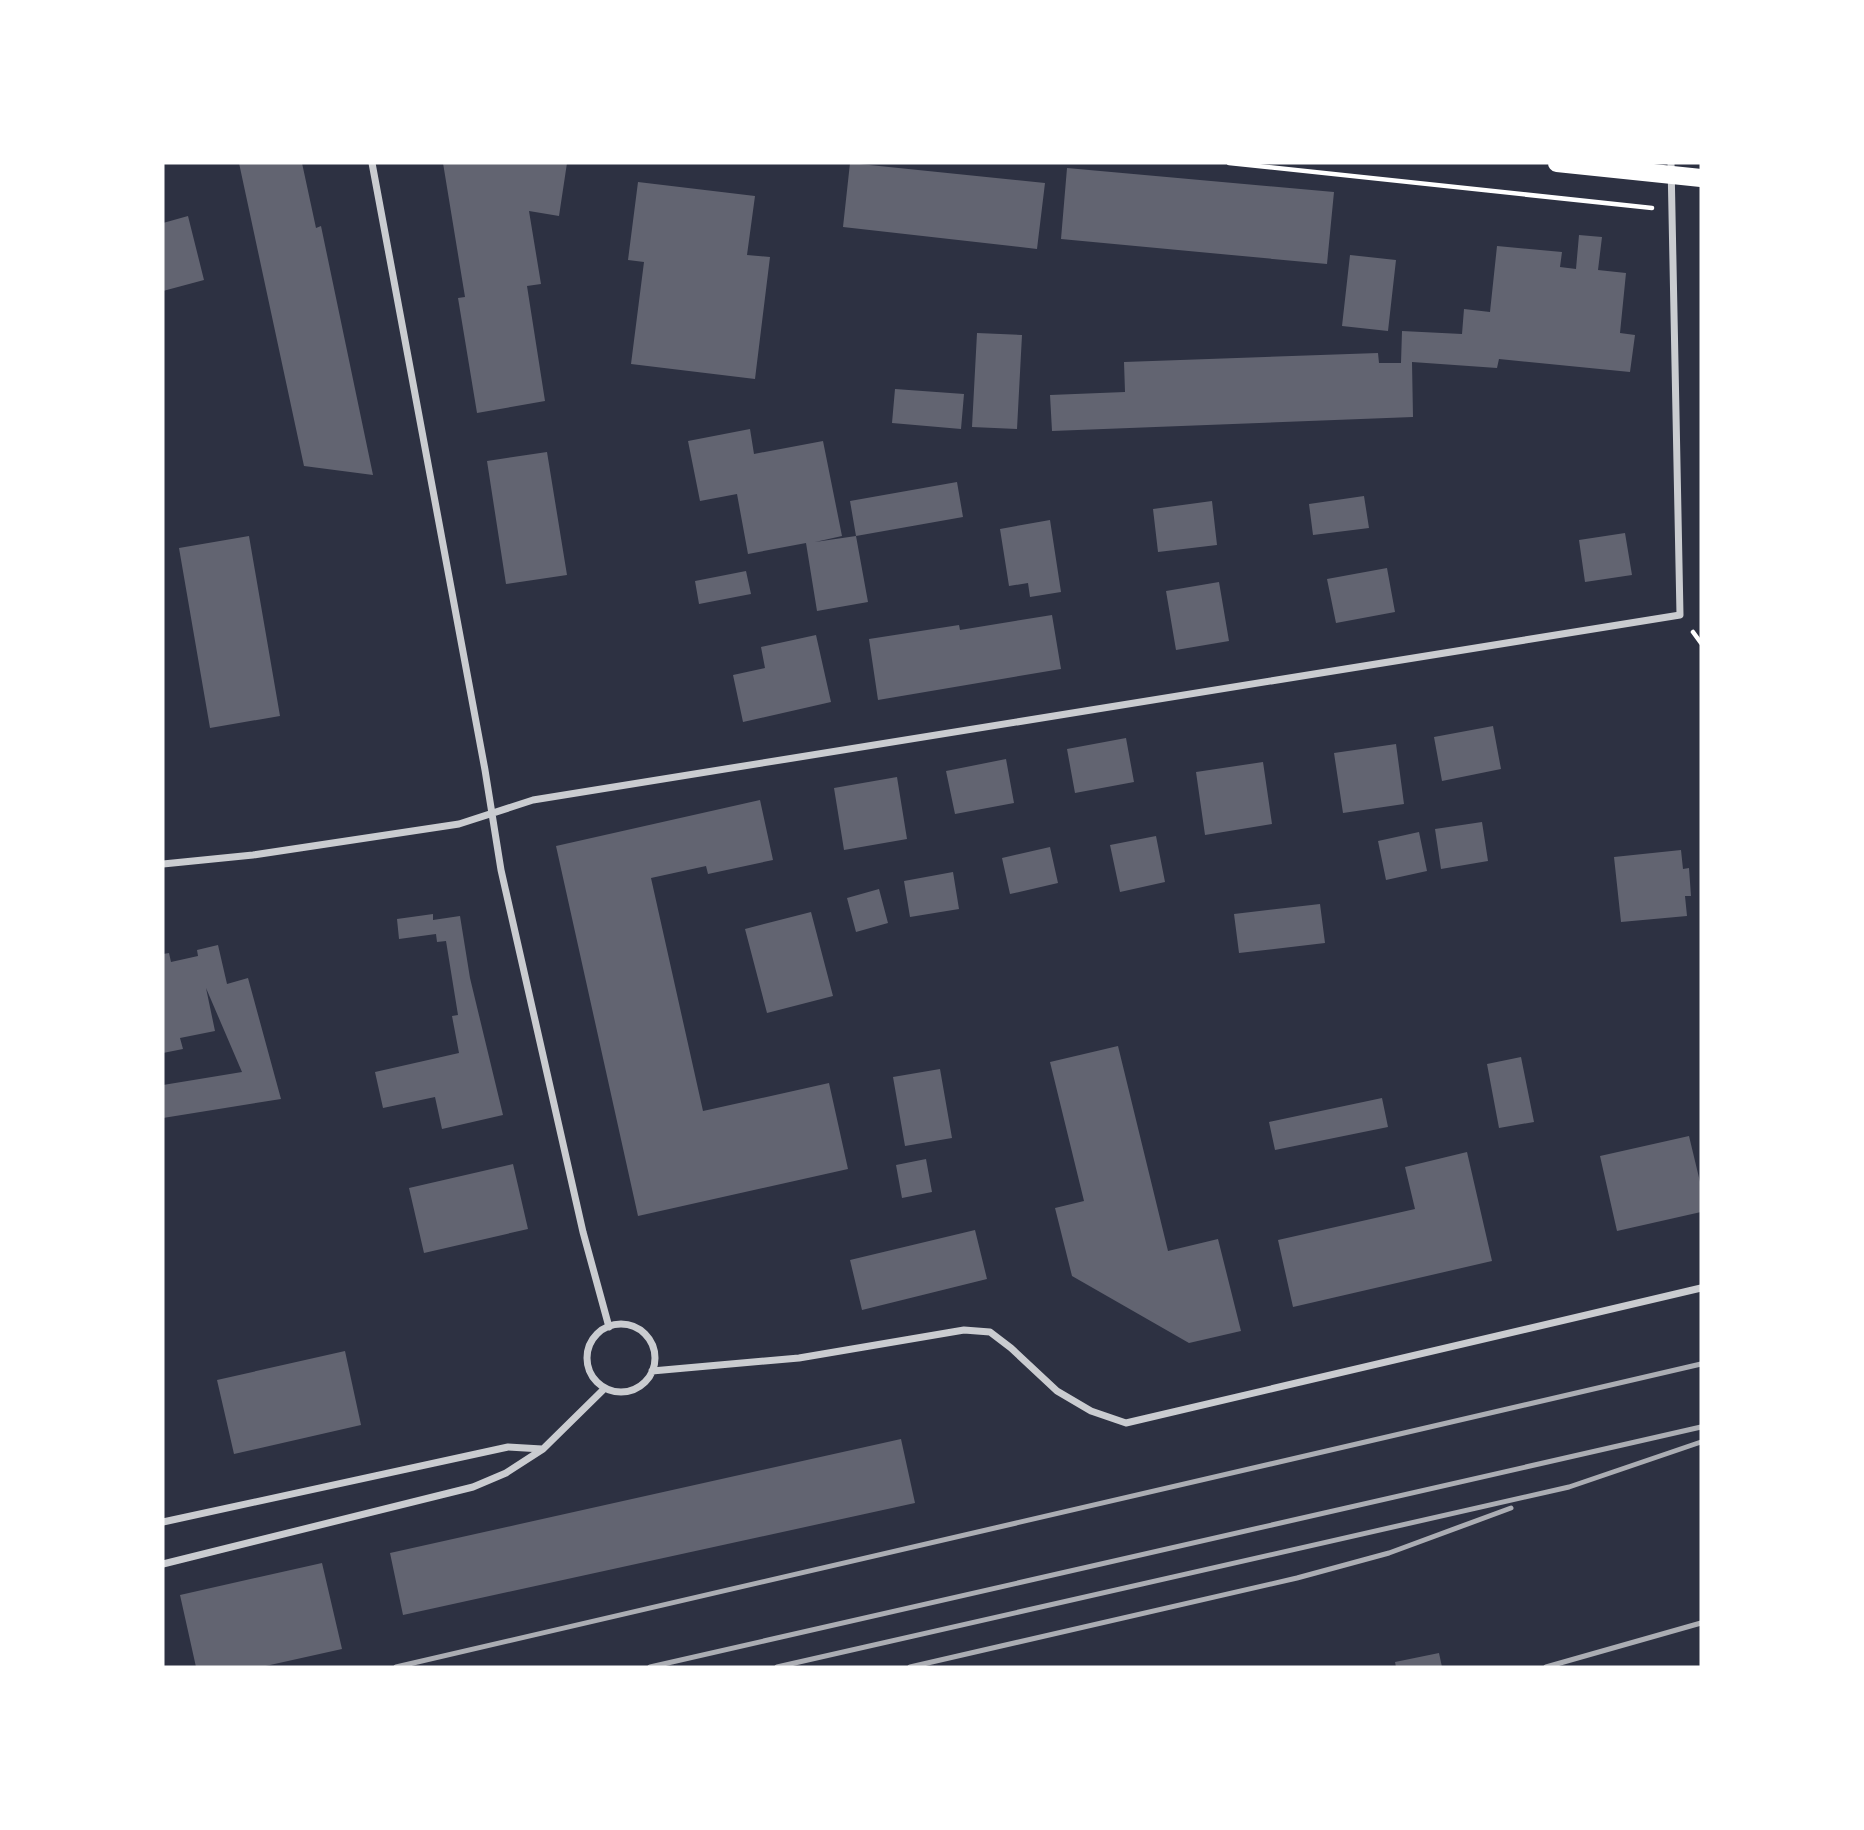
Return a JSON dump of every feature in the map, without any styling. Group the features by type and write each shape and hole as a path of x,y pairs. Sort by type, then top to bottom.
{"main road":[{"path":"1557,163 1671,169 1701,178"}],"street":[{"path":"372,163 501,870 580,1219 609,1326"},
{"path":"163,864 253,855 459,824 533,800 1680,615 1671,169"},
{"path":"652,1371 799,1358 964,1330 990,1332 1058,1391 1091,1411 1126,1423 1701,1288"},
{"path":"620,1324 641,1331 654,1349 652,1371 638,1388 627,1392 605,1388 590,1372 588,1351 592,1340 609,1326 620,1324"},
{"path":"163,1564 473,1487 506,1473 543,1449 605,1388"},
{"path":"163,1522 508,1447 543,1449"}],"path":[{"path":"1229,163 1671,210"}],"building":[{"path":"239,163 302,163 316,228 321,226 373,475 304,466"},
{"path":"443,163 567,163 559,216 529,211 541,284 527,286 545,401 477,413 458,298 465,297"},
{"path":"850,163 1045,183 1037,249 843,227"},
{"path":"1067,168 1334,192 1327,264 1061,239"},
{"path":"638,182 755,196 747,255 770,257 755,379 631,364 644,262 628,260"},
{"path":"188,216 204,280 163,291 163,223"},
{"path":"1579,235 1602,237 1598,270 1626,273 1620,333 1635,335 1630,372 1499,359 1497,368 1412,362 1413,417 1052,431 1050,395 1125,392 1124,362 1378,353 1379,363 1401,363 1402,331 1462,334 1464,309 1490,312 1497,246 1562,252 1560,267 1576,269"},
{"path":"1350,255 1396,260 1388,331 1342,326"},
{"path":"977,333 1022,335 1017,429 972,427"},
{"path":"895,389 964,394 961,429 892,423"},
{"path":"750,429 754,454 823,441 842,536 815,542 856,536 868,602 817,611 806,543 748,554 737,494 700,501 688,441"},
{"path":"547,452 567,575 506,584 487,461"},
{"path":"957,482 963,517 856,536 850,501"},
{"path":"1364,496 1369,528 1313,535 1309,504"},
{"path":"1212,501 1217,545 1158,552 1153,509"},
{"path":"1050,520 1061,592 1030,597 1028,583 1009,586 1000,529"},
{"path":"1625,533 1632,575 1585,582 1579,540"},
{"path":"249,536 280,716 210,728 179,548"},
{"path":"1387,568 1395,612 1336,623 1327,579"},
{"path":"746,571 751,594 699,604 695,581"},
{"path":"1219,582 1229,641 1176,650 1166,591"},
{"path":"1052,615 1061,669 878,700 869,639 959,625 960,630"},
{"path":"816,635 831,702 743,722 733,675 765,668 761,647"},
{"path":"1493,726 1501,769 1442,781 1434,737"},
{"path":"1126,738 1134,782 1075,793 1067,749"},
{"path":"1396,744 1404,804 1343,813 1334,753"},
{"path":"1006,759 1014,803 955,814 946,771"},
{"path":"1263,762 1272,824 1205,835 1196,772"},
{"path":"897,777 907,839 844,850 834,788"},
{"path":"760,800 773,860 708,874 706,866 651,878 703,1111 829,1083 848,1169 638,1216 556,846"},
{"path":"1482,822 1488,861 1441,869 1435,829"},
{"path":"1419,832 1427,871 1386,880 1378,841"},
{"path":"1156,836 1165,882 1120,892 1110,845"},
{"path":"1050,847 1058,883 1010,894 1002,858"},
{"path":"1681,850 1683,869 1689,868 1691,896 1685,896 1687,916 1621,922 1614,857"},
{"path":"953,872 959,909 910,917 904,881"},
{"path":"879,889 888,923 856,932 847,898"},
{"path":"1320,904 1325,943 1239,953 1234,914"},
{"path":"811,912 833,996 767,1013 745,929"},
{"path":"433,914 433,920 460,916 470,978 503,1115 442,1129 435,1097 383,1108 375,1072 459,1053 452,1016 458,1015 446,941 437,942 436,934 399,939 397,919"},
{"path":"218,945 227,984 248,978 281,1099 163,1118 163,1085 242,1072 206,988 215,1031 180,1038 183,1049 163,1053 163,954 169,953 171,962 198,956 197,950"},
{"path":"1118,1046 1168,1251 1218,1239 1241,1331 1189,1343 1072,1276 1055,1208 1084,1201 1050,1062"},
{"path":"1521,1057 1534,1122 1499,1128 1487,1064"},
{"path":"940,1069 952,1138 905,1146 893,1077"},
{"path":"1382,1098 1388,1127 1275,1150 1269,1122"},
{"path":"1689,1136 1701,1186 1701,1212 1617,1231 1600,1156"},
{"path":"1467,1152 1492,1261 1293,1307 1278,1240 1415,1209 1405,1167"},
{"path":"926,1159 932,1192 902,1198 896,1165"},
{"path":"513,1164 528,1229 424,1253 409,1188"},
{"path":"975,1230 987,1279 862,1310 850,1260"},
{"path":"345,1351 361,1425 234,1454 217,1380"},
{"path":"901,1439 915,1503 403,1615 390,1553"},
{"path":"322,1563 342,1649 261,1667 196,1667 180,1595"},
{"path":"1439,1653 1442,1667 1396,1667 1395,1662"}],"railway":[{"path":"396,1667 1701,1364"},
{"path":"650,1667 1701,1427"},
{"path":"777,1667 1569,1487 1701,1442"},
{"path":"910,1667 1297,1578 1389,1553 1511,1508"},
{"path":"1546,1667 1701,1623"}]}
